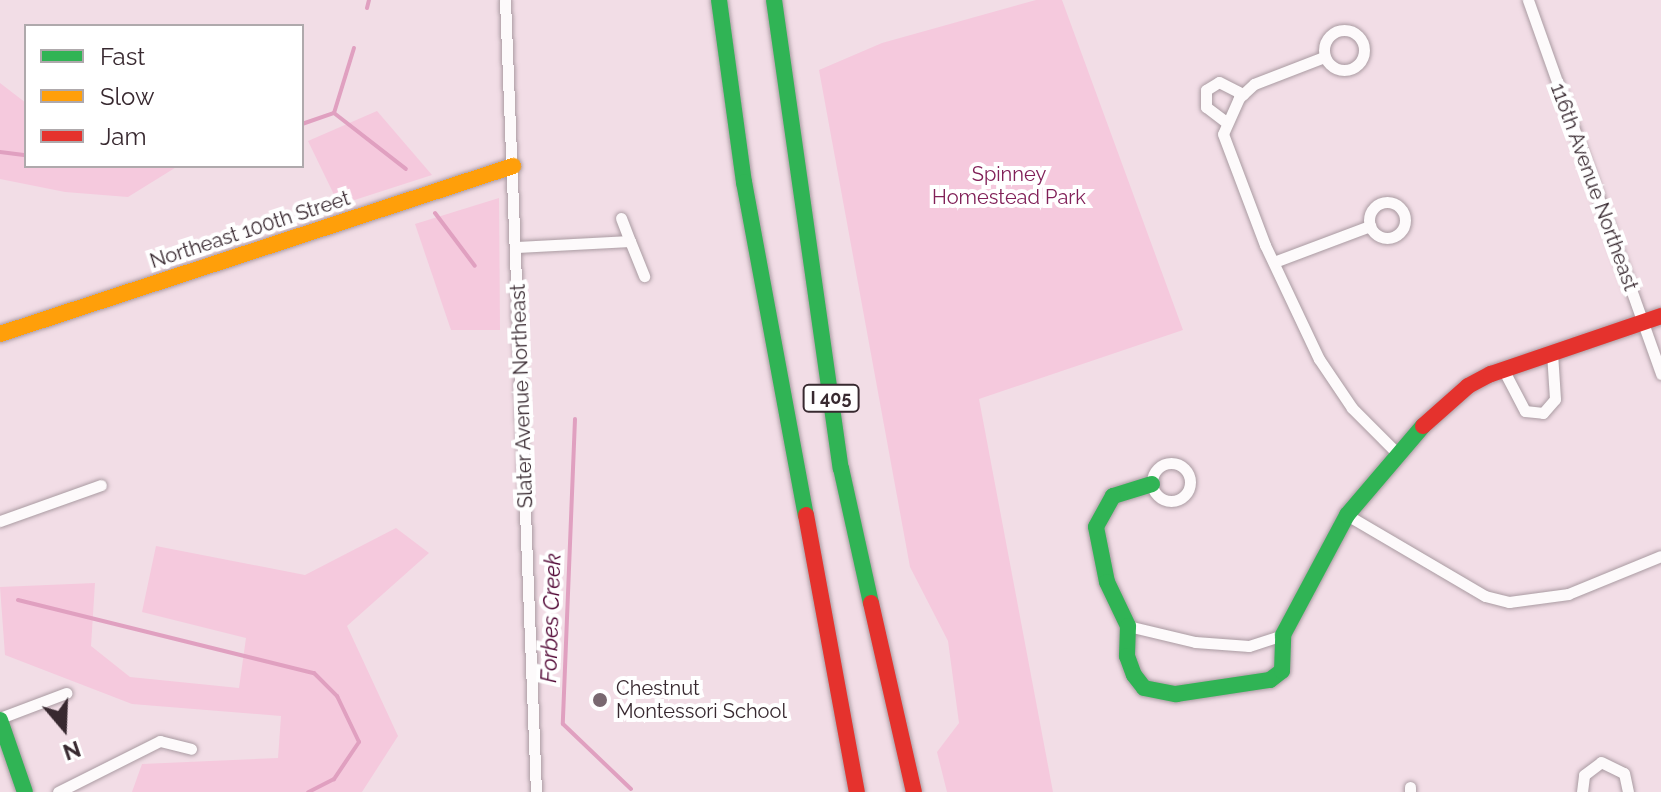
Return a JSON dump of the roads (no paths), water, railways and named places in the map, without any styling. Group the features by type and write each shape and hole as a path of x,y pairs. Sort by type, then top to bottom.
{"main road":[{"name":"I 405","path":"719,0 744,182 857,792"},
{"name":"I 405","path":"774,0 841,468 914,792"},
{"name":"Northeast 100th Street","path":"0,334 513,166"},
{"path":"1152,484 1113,496 1096,527 1107,582 1128,626 1127,656 1144,688 1176,694 1270,680 1282,671 1283,635 1347,515 1395,451 1468,386 1503,369 1661,316"},
{"path":"0,719 25,792"}],"street":[{"name":"Slater Avenue Northeast","path":"505,0 536,792"},
{"name":"116th Avenue Northeast","path":"1528,0 1661,374"},
{"path":"1324,57 1265,77 1243,94 1226,122 1223,134 1274,262 1335,387 1395,451"},
{"path":"1226,122 1206,107 1206,90 1219,82 1243,94"},
{"path":"621,218 644,276"},
{"path":"1274,262 1370,226"},
{"path":"517,247 630,241"},
{"path":"1503,369 1525,411 1543,413 1555,399 1552,353"},
{"path":"0,521 101,485"},
{"path":"1347,515 1485,596 1528,603 1568,594 1661,556"},
{"path":"1128,626 1195,642 1249,646 1283,635"},
{"path":"0,719 66,693"},
{"path":"58,792 160,741 191,749"},
{"path":"1582,792 1584,775 1601,762 1624,773 1628,792"}],"waterway":[{"name":"Forbes Creek","path":"367,8 369,0"},
{"name":"Forbes Creek","path":"354,48 334,113 406,169"},
{"path":"304,123 334,113"},
{"path":"0,152 24,155"},
{"name":"Forbes Creek","path":"435,213 475,266"},
{"name":"Forbes Creek","path":"575,419 563,724 631,789"},
{"path":"18,600 314,673 337,696 359,742 334,779 308,792"}],"place":[{"name":"Chestnut Montessori School","path":"600,700"}],"park label":[{"name":"Spinney Homestead Park","path":"1009,186"}]}
